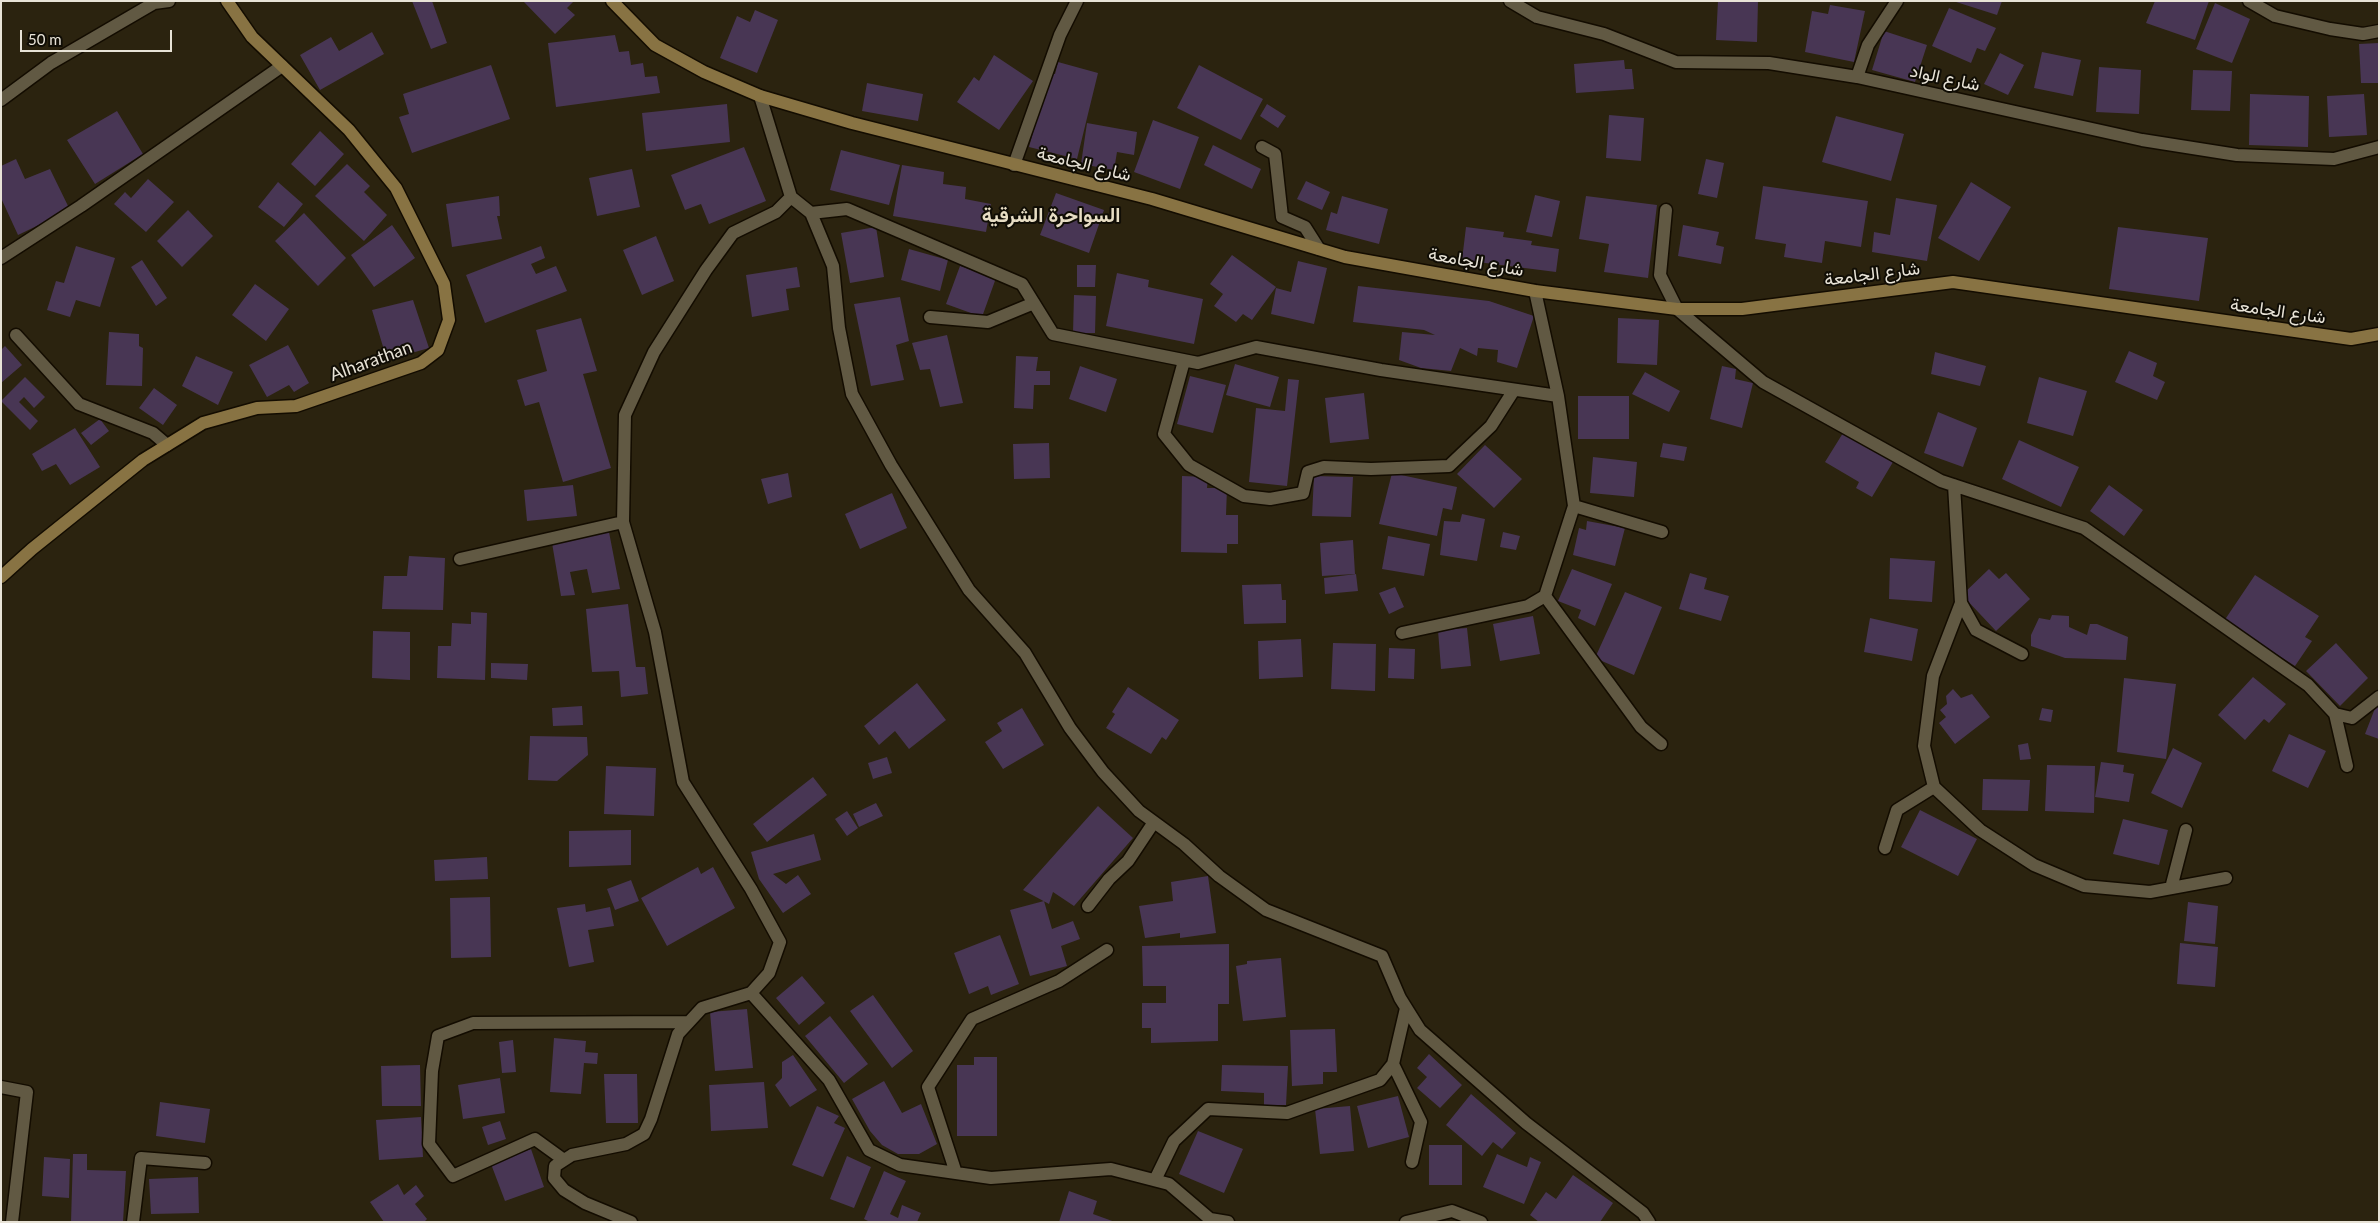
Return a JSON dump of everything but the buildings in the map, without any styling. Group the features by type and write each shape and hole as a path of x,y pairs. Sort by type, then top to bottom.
{"main road":[{"name":"Alharathan","path":"1,577 32,549 143,460 203,423 257,408 296,406 421,363 438,350 449,320 444,284 396,188 349,130 252,38 227,1"},
{"name":"شارع الجامعة","path":"612,1 655,45 704,72 760,96 1014,165 1152,199 1345,257 1535,291 1677,309 1742,309 1953,282 2350,339 2379,334"}],"street":[{"path":"1,100 51,62 154,3 169,1"},
{"path":"1014,165 1060,35 1077,1"},
{"name":"شارع الواد","path":"1510,1 1537,17 1604,34 1676,62 1769,63 1857,77 2142,140 2237,155 2334,159 2379,147"},
{"path":"1857,77 1868,45 1897,1"},
{"path":"2249,1 2275,16 2330,29 2363,34 2379,31"},
{"path":"1,258 89,201 282,66"},
{"path":"760,96 791,197 811,213 833,266 839,328 852,394 892,465 969,590 1025,653 1070,728 1103,772 1139,811 1184,844 1219,876 1266,910 1382,956 1406,1008 1420,1030 1526,1123 1643,1214 1649,1222"},
{"path":"1262,147 1275,154 1282,217 1305,227 1319,249"},
{"path":"631,1222 585,1203 564,1190 554,1178 555,1166 572,1155 626,1144 644,1134 651,1119 678,1034 702,1008 751,993 769,973 780,942 751,889 683,782 655,632 623,522 625,415 654,352 706,270 733,233 776,212 791,197"},
{"path":"811,213 847,208 1022,284 1053,334 1198,363 1256,347 1381,370 1558,396"},
{"path":"1666,210 1660,275 1677,309 1763,382 1941,481 2084,528 2308,685 2335,714 2347,766"},
{"path":"1402,633 1528,606 1545,596 1574,506 1558,396 1535,291"},
{"path":"930,317 988,322 1034,303"},
{"path":"16,334 79,404 153,433 167,445"},
{"path":"1184,361 1164,434 1189,465 1244,496 1270,499 1303,493 1308,472 1324,467 1371,469 1449,466 1491,426 1514,390"},
{"path":"1954,485 1961,603 1933,676 1924,746 1934,787 1980,830 2034,865 2084,886 2150,892 2226,878"},
{"path":"1574,506 1662,532"},
{"path":"460,559 623,522"},
{"path":"1545,596 1641,727 1661,744"},
{"path":"1961,603 1976,630 2022,654"},
{"path":"2335,714 2352,718 2379,696"},
{"path":"1885,848 1897,810 1934,787"},
{"path":"1088,906 1109,879 1128,860 1154,822"},
{"path":"2170,888 2186,830"},
{"path":"956,1173 928,1087 972,1019 1059,981 1106,950"},
{"path":"751,993 829,1080 869,1150 900,1165 991,1178 1111,1170 1169,1184 1210,1219 1228,1222"},
{"path":"1155,1180 1174,1141 1208,1110 1287,1113 1380,1080 1393,1064 1406,1008"},
{"path":"564,1160 535,1139 453,1176 429,1144 432,1071 438,1036 473,1023 688,1022"},
{"path":"1393,1064 1421,1122 1412,1162"},
{"path":"1,1087 27,1092 12,1222"},
{"path":"133,1222 142,1158 205,1163"},
{"path":"1406,1222 1452,1211 1481,1222"}],"district":[{"name":"السواحرة الشرقية","path":"1051,216"}]}
